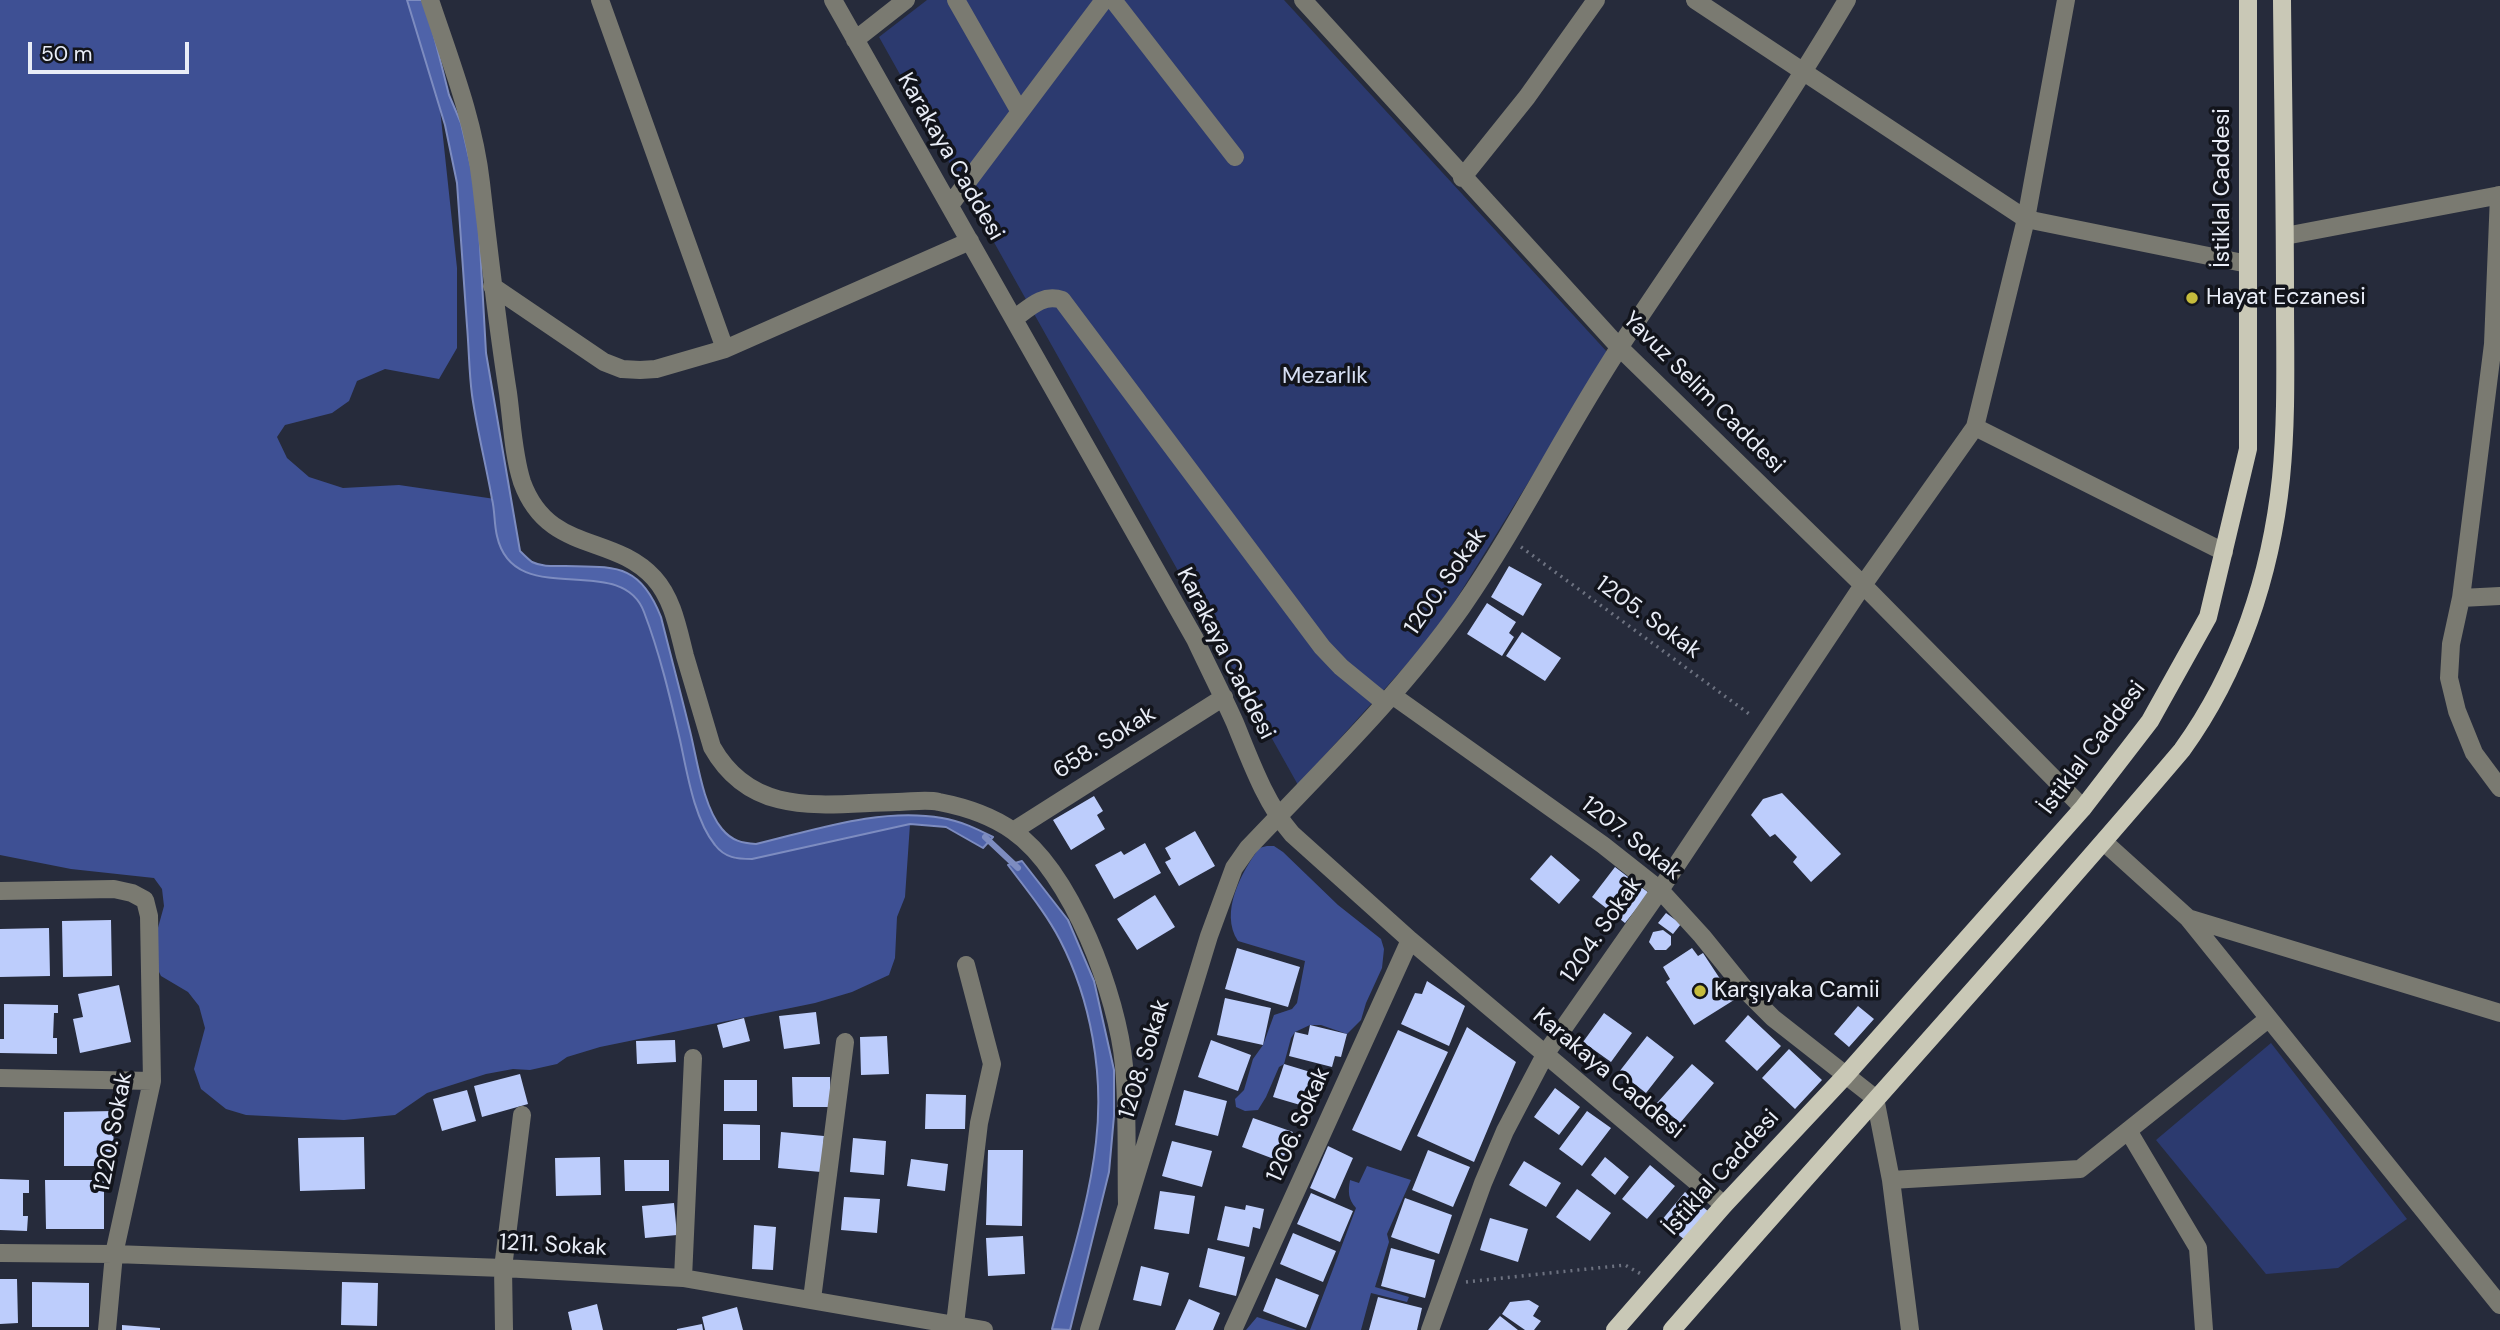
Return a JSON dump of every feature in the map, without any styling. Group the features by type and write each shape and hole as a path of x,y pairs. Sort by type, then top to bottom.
{"main road":[{"name":"İstiklal Caddesi","path":"1615,1330 1724,1205 1845,1076 2083,807 2150,721 2208,617 2248,449 2248,0"},
{"path":"1672,1330 2104,842 2182,750 2200,724 2239,646 2255,605 2273,533 2284,432 2282,0"}],"street":[{"path":"430,0 468,115 476,151 492,286 518,463 529,497 542,515 558,530 638,564 663,591 673,612 712,747 729,772 753,791 782,802 799,804 937,801 965,808 1013,831 1040,858 1071,901 1083,926 1117,1023 1124,1067 1128,1205"},
{"path":"600,0 725,349"},
{"name":"Karakaya Caddesi","path":"833,0 1195,639 1277,817 1292,834 1410,940 1724,1205"},
{"path":"855,40 905,0"},
{"path":"956,0 1020,112"},
{"path":"950,205 1104,0"},
{"path":"1113,0 1235,157"},
{"name":"Yavuz Selim Caddesi","path":"1303,0 1619,348 1863,585 2083,807"},
{"path":"1462,178 1527,97 1595,0"},
{"path":"1695,0 2026,219 2248,264"},
{"name":"1200. Sokak","path":"1277,817 1389,699 1461,608 1507,537 1619,348 1805,71 1847,0"},
{"path":"2066,0 2026,219 1975,427 2224,552"},
{"path":"2285,236 2500,195 2493,344 2462,598 2451,644 2449,678 2457,711 2474,753 2500,788"},
{"path":"492,286 604,362 622,369 656,369 725,349 970,241"},
{"name":"1207. Sokak","path":"1014,319 1046,298 1062,300 1322,647 1342,667 1603,845 1660,890 1773,1018 1875,1098"},
{"name":"1204. Sokak","path":"1430,1330 1483,1183 1505,1131 1546,1053 1660,890 1863,585 1975,427"},
{"path":"2462,598 2500,596"},
{"name":"658. Sokak","path":"1013,831 1224,697"},
{"name":"1208. Sokak","path":"1089,1330 1223,894 1234,868 1248,848 1277,817"},
{"path":"2104,842 2188,918 2500,1305"},
{"name":"1220. Sokak","path":"0,891 114,889 132,893 145,900 149,916 152,1081 114,1254 107,1330"},
{"path":"2188,918 2500,1013"},
{"name":"1206. Sokak","path":"1233,1330 1410,940"},
{"path":"955,1324 979,1123 992,1064 966,965"},
{"path":"1891,1180 2080,1168 2129,1132 2268,1019"},
{"path":"812,1299 845,1042"},
{"path":"683,1278 693,1058"},
{"path":"0,1078 152,1081"},
{"path":"1875,1098 1891,1180 1910,1330"},
{"path":"504,1330 503,1268 522,1115"},
{"path":"2129,1132 2197,1248 2204,1330"},
{"name":"1211. Sokak","path":"0,1253 114,1254 503,1268 683,1278 984,1330"},
{"path":"877,1330 882,1312"}],"path":[{"name":"1205. Sokak","path":"1507,537 1768,728"},
{"path":"1447,1284 1625,1265 1656,1283"}],"green space":[{"name":"Mezarlık","path":"927,0 1284,0 1608,353 1449,611 1417,653 1298,785 879,37"},
{"path":"2271,1043 2407,1219 2338,1268 2266,1274 2156,1140"}],"shaded area":[{"path":"0,0 420,0 434,53 457,268 457,348 439,379 385,369 357,381 349,401 332,413 285,425 277,437 287,458 309,477 343,488 399,485 495,499 497,537 544,577 610,583 635,596 643,609 664,671 688,775 703,826 715,846 736,859 752,859 910,824 905,897 897,917 895,958 889,975 852,992 815,1003 600,1047 567,1057 557,1064 530,1070 513,1069 486,1074 427,1093 395,1115 344,1120 246,1115 226,1109 201,1089 194,1069 205,1028 199,1006 188,992 161,976 157,968 156,935 164,906 162,889 154,878 71,869 0,855"},
{"path":"407,0 425,0 449,95 461,123 477,192 486,353 520,551 532,562 540,565 612,568 635,577 644,586 661,617 705,794 715,819 733,839 756,844 848,822 896,815 919,815 956,821 993,837 983,848 946,827 910,824 752,859 736,858 723,853 708,834 697,809 660,660 644,612 632,594 614,585 545,577 524,571 507,559 497,536 472,395 457,183 445,125"},
{"path":"1274,846 1283,852 1338,905 1381,939 1384,949 1382,968 1361,1020 1347,1034 1321,1025 1310,1025 1295,1032 1284,1064 1279,1067 1258,1110 1245,1111 1236,1107 1235,1099 1244,1090 1253,1059 1263,1045 1274,1015 1292,1009 1297,1003 1305,961 1238,941 1233,930 1232,905 1240,880 1259,848"},
{"path":"1022,861 1068,920 1094,981 1114,1070 1114,1116 1109,1172 1070,1330 1052,1329 1093,1166 1098,1116 1096,1064 1087,1012 1071,963 1036,901 1008,865"},
{"path":"1367,1166 1411,1180 1387,1234 1389,1242 1375,1287 1409,1297 1407,1302 1371,1293 1361,1330 1310,1330 1356,1208 1349,1195 1350,1180 1359,1183"},
{"path":"1257,1317 1297,1330 1246,1330"}],"building":[{"path":"1509,566 1542,584 1523,616 1491,597"},
{"path":"1487,603 1516,622 1509,633 1514,637 1502,656 1467,634"},
{"path":"1522,632 1561,658 1545,681 1506,656"},
{"path":"1782,793 1841,854 1811,882 1793,862 1797,857 1775,834 1770,837 1751,815 1763,799"},
{"path":"1094,796 1103,811 1097,815 1105,829 1071,850 1053,820"},
{"path":"1195,831 1215,866 1179,886 1165,862 1171,859 1165,848"},
{"path":"1145,843 1161,873 1114,899 1095,865 1121,851 1124,855"},
{"path":"1551,855 1580,880 1559,904 1530,879"},
{"path":"1615,867 1649,893 1625,923 1592,897"},
{"path":"1155,895 1175,927 1137,950 1117,919"},
{"path":"1666,913 1681,924 1673,934 1658,923"},
{"path":"111,920 112,976 63,977 62,921"},
{"path":"49,928 50,976 0,977 0,929"},
{"path":"1663,930 1671,936 1671,945 1666,950 1655,950 1649,942 1653,932"},
{"path":"1237,948 1300,967 1288,1007 1225,989"},
{"name":"Karşıyaka Camii","path":"1692,948 1698,956 1703,953 1734,1000 1694,1025 1666,982 1670,979 1663,967"},
{"path":"1427,981 1465,1006 1449,1046 1401,1024 1415,993 1422,994"},
{"path":"119,985 131,1042 80,1053 73,1019 83,1017 78,994"},
{"path":"1225,998 1271,1008 1263,1045 1217,1035"},
{"path":"4,1004 58,1005 58,1013 54,1013 53,1038 57,1038 57,1054 0,1053 0,1039 4,1039"},
{"path":"1858,1006 1874,1019 1849,1047 1834,1034"},
{"path":"816,1012 820,1044 784,1049 779,1016"},
{"path":"1604,1013 1632,1033 1611,1062 1583,1042"},
{"path":"1748,1015 1781,1046 1757,1071 1725,1041"},
{"path":"744,1018 750,1041 723,1048 717,1025"},
{"path":"1310,1025 1347,1034 1341,1057 1335,1056 1332,1067 1289,1056 1295,1032 1308,1035"},
{"path":"1467,1027 1516,1062 1474,1162 1417,1136"},
{"path":"1398,1030 1448,1052 1401,1151 1352,1130"},
{"path":"887,1036 889,1074 861,1075 860,1037"},
{"path":"1647,1036 1674,1057 1646,1093 1619,1072"},
{"path":"675,1040 676,1062 637,1064 636,1041"},
{"path":"1211,1040 1251,1055 1238,1091 1198,1077"},
{"path":"1789,1049 1822,1080 1795,1109 1762,1078"},
{"path":"1284,1064 1317,1074 1307,1107 1273,1097"},
{"path":"1692,1064 1714,1083 1680,1123 1657,1103"},
{"path":"520,1074 528,1104 482,1117 474,1086"},
{"path":"792,1077 830,1077 831,1107 793,1107"},
{"path":"724,1080 757,1080 757,1111 724,1111"},
{"path":"1555,1088 1580,1107 1559,1135 1534,1117"},
{"path":"467,1090 476,1121 442,1131 433,1099"},
{"path":"1184,1090 1227,1101 1218,1136 1175,1125"},
{"path":"926,1094 966,1095 965,1129 925,1129"},
{"path":"113,1111 114,1166 64,1166 64,1112"},
{"path":"1587,1111 1611,1128 1582,1166 1559,1149"},
{"path":"1253,1118 1293,1132 1282,1162 1242,1147"},
{"path":"723,1124 760,1125 760,1160 723,1160"},
{"path":"781,1132 824,1136 821,1172 778,1168"},
{"path":"364,1137 365,1189 300,1191 298,1138"},
{"path":"853,1138 886,1141 884,1175 850,1172"},
{"path":"1172,1141 1212,1151 1202,1187 1162,1176"},
{"path":"1328,1146 1353,1158 1335,1199 1310,1188"},
{"path":"988,1150 1023,1150 1022,1226 986,1225"},
{"path":"1428,1150 1470,1167 1453,1207 1412,1190"},
{"path":"600,1157 601,1195 556,1196 555,1158"},
{"path":"1605,1157 1629,1177 1615,1195 1591,1175"},
{"path":"911,1159 948,1164 945,1191 907,1186"},
{"path":"624,1160 669,1160 669,1191 625,1191"},
{"path":"1524,1161 1561,1183 1546,1207 1509,1185"},
{"path":"1650,1165 1675,1186 1647,1219 1622,1199"},
{"path":"0,1179 29,1180 29,1193 23,1193 23,1216 28,1216 27,1231 0,1230"},
{"path":"45,1180 104,1180 104,1229 46,1229"},
{"path":"1577,1189 1611,1213 1590,1241 1556,1217"},
{"path":"1160,1191 1195,1196 1189,1234 1154,1229"},
{"path":"1685,1192 1709,1212 1685,1240 1661,1221"},
{"path":"1311,1193 1353,1211 1340,1242 1297,1224"},
{"path":"844,1197 880,1199 877,1233 841,1230"},
{"path":"1405,1198 1452,1215 1439,1254 1391,1237"},
{"path":"674,1203 677,1235 645,1238 642,1206"},
{"path":"1246,1205 1264,1209 1260,1229 1253,1227 1249,1247 1217,1240 1225,1206 1245,1210"},
{"path":"1490,1218 1528,1229 1518,1262 1480,1250"},
{"path":"754,1225 776,1227 773,1270 752,1269"},
{"path":"1293,1233 1336,1251 1323,1282 1280,1264"},
{"path":"1023,1236 1025,1274 988,1276 986,1238"},
{"path":"1208,1248 1245,1257 1236,1296 1199,1287"},
{"path":"1391,1248 1435,1260 1425,1298 1381,1286"},
{"path":"1141,1266 1169,1273 1161,1306 1133,1300"},
{"path":"1276,1278 1319,1295 1306,1328 1263,1311"},
{"path":"0,1279 17,1279 18,1323 0,1324"},
{"path":"32,1282 89,1283 89,1327 32,1327"},
{"path":"342,1282 378,1283 377,1326 341,1325"},
{"path":"1378,1297 1422,1308 1417,1330 1369,1330"},
{"path":"1189,1299 1220,1313 1213,1330 1175,1330"},
{"path":"1529,1300 1539,1306 1533,1316 1541,1321 1534,1330 1525,1330 1502,1314 1510,1302"},
{"path":"597,1304 603,1330 572,1330 568,1312"},
{"path":"737,1307 743,1330 705,1330 702,1317"},
{"path":"1500,1316 1518,1330 1488,1330"},
{"path":"702,1324 703,1330 677,1330 677,1329"},
{"path":"122,1325 160,1328 160,1330 122,1330"}],"waterway":[{"path":"985,837 1018,868"}],"place":[{"name":"Hayat Eczanesi","path":"2192,298"},
{"name":"Karşıyaka Camii","path":"1700,991"}]}
